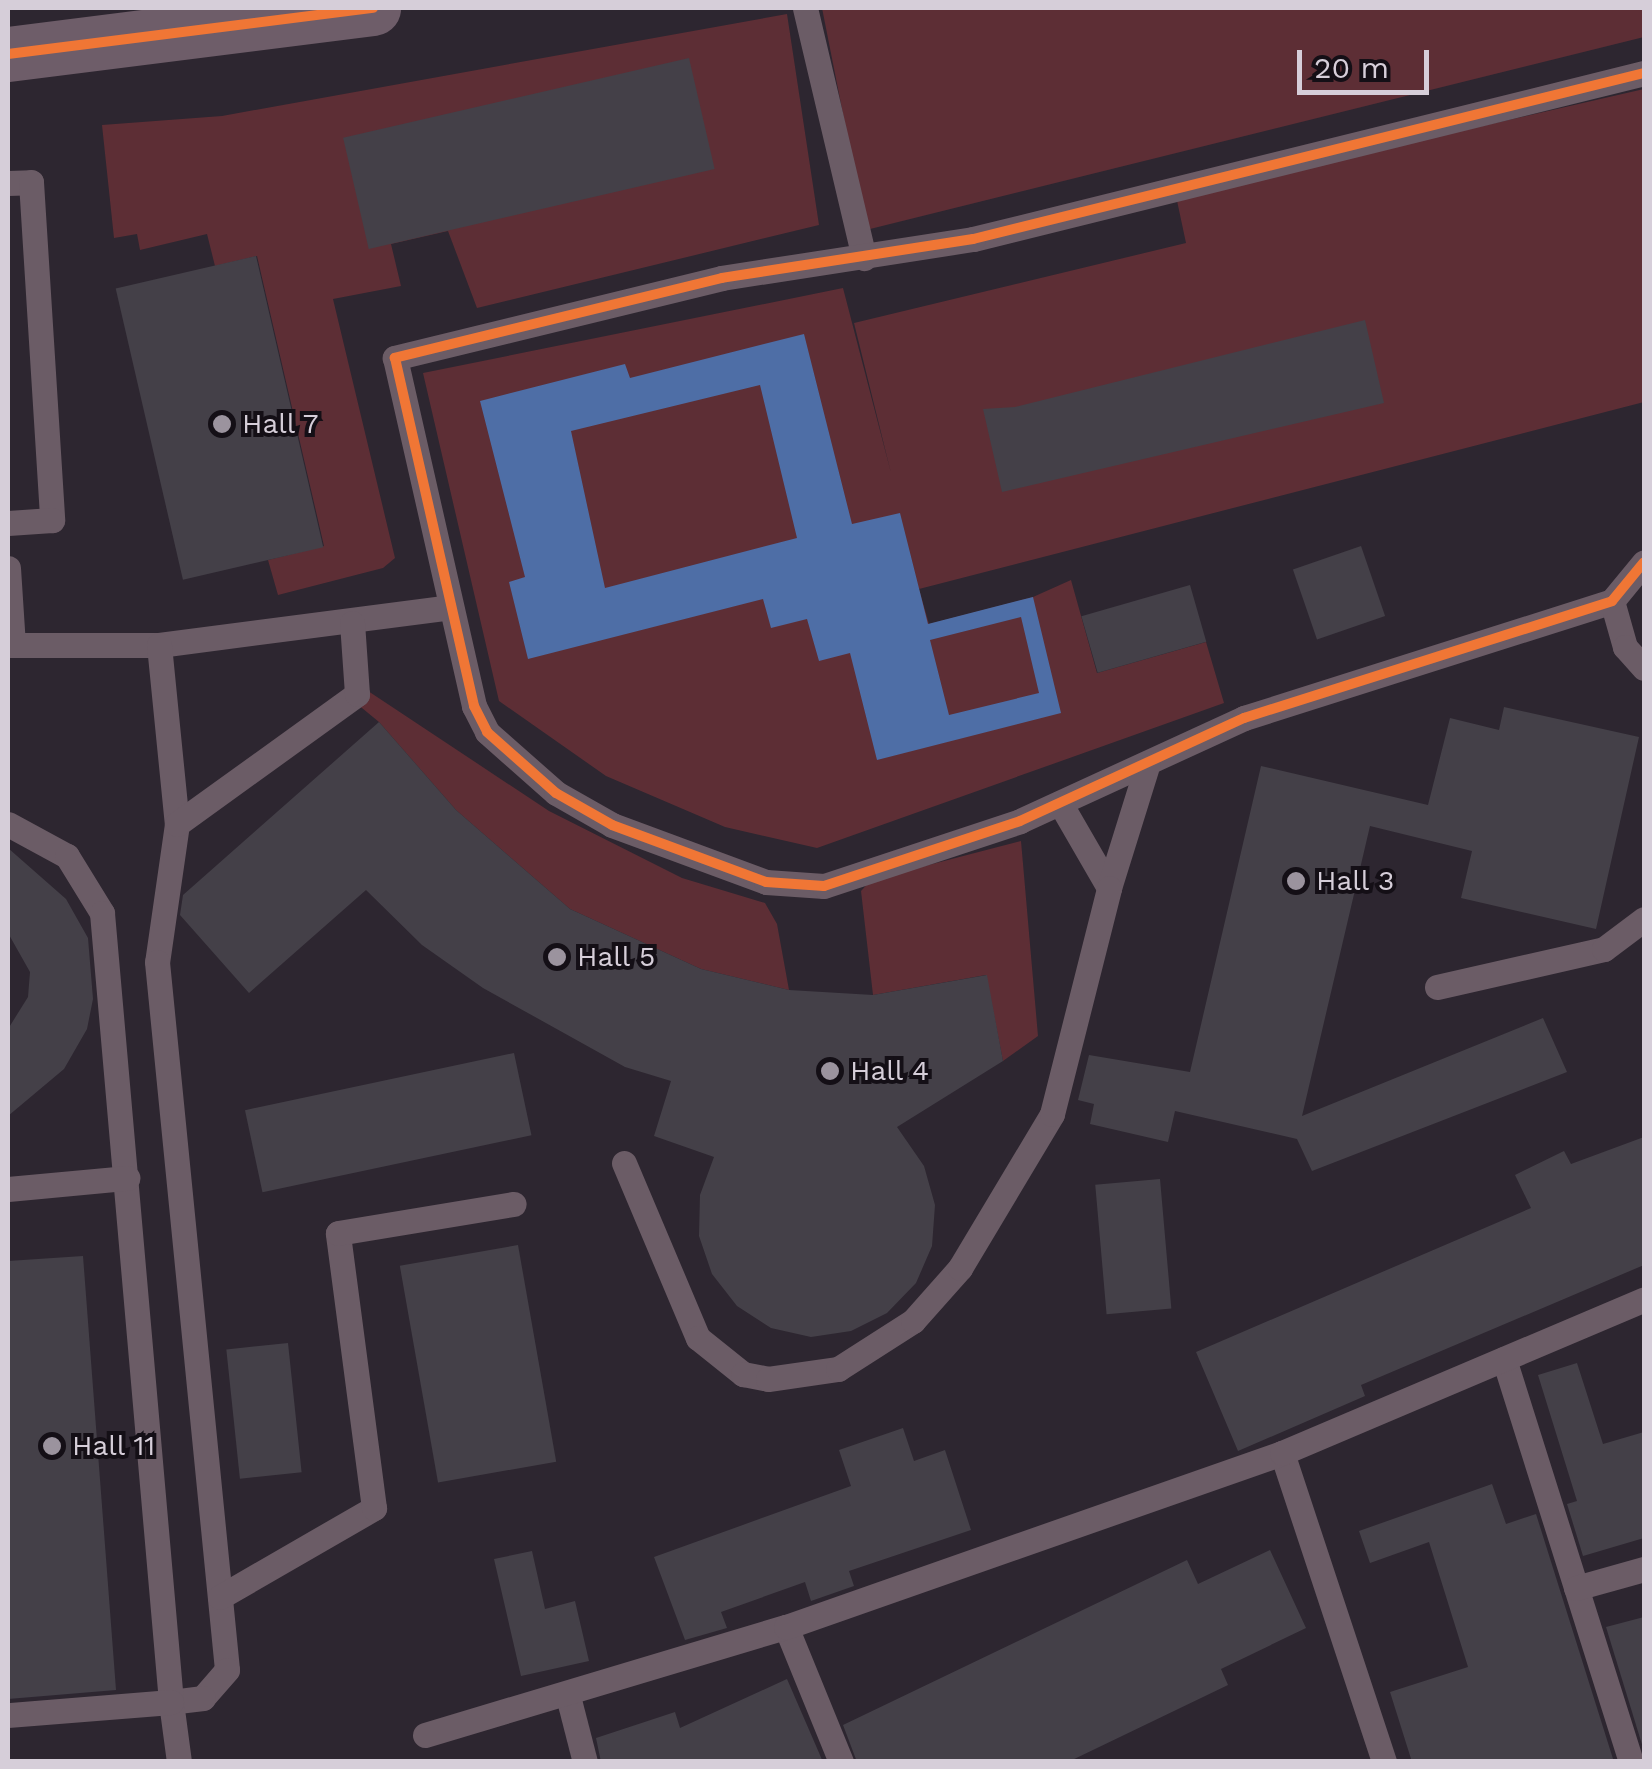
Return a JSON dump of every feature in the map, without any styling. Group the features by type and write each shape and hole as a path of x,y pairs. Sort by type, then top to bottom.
{"main road":[{"path":"8,54 373,8"}],"lane":[{"path":"804,8 864,258"},
{"path":"1644,73 974,240 722,278 395,358 450,607 487,732 556,793 612,826 708,865 766,882 824,886 1060,803 1279,705 1612,601 1644,562"},
{"path":"8,183 31,182 52,520 8,522"},
{"path":"8,568 10,645 159,645 352,623 450,607"},
{"path":"1612,601 1625,647 1644,668"},
{"path":"177,824 358,694 352,623"},
{"path":"8,1714 203,1698 228,1670 157,962 177,824 159,645"},
{"path":"624,1163 698,1338 744,1374 768,1379 838,1369 913,1321 960,1268 1052,1114 1108,888 1148,764"},
{"path":"1060,803 1108,888"},
{"path":"8,824 67,856 102,913 178,1762"},
{"path":"1437,987 1604,949 1644,920"},
{"path":"8,1189 128,1178"},
{"path":"220,1596 374,1508 338,1233 514,1204"},
{"path":"426,1734 568,1696 786,1627 1282,1453 1644,1299"},
{"path":"1504,1359 1631,1762"},
{"path":"1282,1453 1384,1762"},
{"path":"1576,1588 1644,1569"},
{"path":"786,1627 841,1762"},
{"path":"568,1696 585,1762"}],"shaded area":[{"path":"822,8 1644,8 1644,37 866,230"},
{"path":"787,14 819,225 477,308 448,231 391,244 401,286 333,299 395,558 383,568 278,595 268,560 324,546 257,256 215,266 207,234 140,250 137,234 114,238 102,125 222,116"},
{"path":"1644,89 1644,402 919,589 929,624 1033,597 1071,580 1097,673 1206,642 1224,703 817,848 725,827 606,776 499,701 423,373 843,288 891,473 854,323 1186,243 1176,196"},
{"path":"356,683 549,811 682,878 765,903 777,924 789,990 701,969 570,909 456,810 379,722 345,694"},
{"path":"1021,841 1038,1036 1003,1061 986,975 873,995 861,891 871,880"}],"water":[{"path":"804,334 852,524 900,513 928,624 1033,597 1061,713 877,760 850,653 819,661 807,619 771,628 763,599 528,659 509,582 525,577 480,401 625,364 630,378","holes":["760,385 797,538 605,588 571,431","1021,617 1039,693 949,715 930,640"]}],"building":[{"path":"689,58 715,169 369,249 343,138"},
{"name":"Hall 7","path":"256,256 323,547 183,580 116,288"},
{"path":"1365,320 1384,403 1002,492 983,409 1015,407"},
{"path":"1361,546 1385,616 1317,639 1293,569"},
{"path":"1190,585 1206,642 1098,673 1081,616"},
{"path":"1504,707 1639,737 1596,929 1461,898 1472,851 1370,826 1302,1116 1543,1018 1567,1072 1312,1171 1297,1139 1175,1111 1168,1142 1090,1124 1094,1104 1078,1100 1089,1055 1190,1072 1261,766 1428,805 1450,718 1499,730"},
{"path":"379,722 456,810 570,909 701,969 789,990 873,995 987,975 1003,1061 897,1127 924,1166 935,1205 932,1246 916,1283 887,1313 851,1331 811,1337 771,1328 737,1306 712,1274 699,1236 700,1195 714,1157 654,1136 671,1081 625,1067 483,988 422,945 366,890 249,993 180,915 183,895"},
{"path":"8,848 66,899 88,938 93,999 87,1029 64,1069 8,1116 8,1029 28,997 30,972 8,933"},
{"path":"514,1053 531,1135 262,1192 245,1110"},
{"path":"1644,1137 1644,1265 1361,1385 1365,1396 1238,1451 1196,1352 1531,1208 1515,1175 1564,1151 1571,1164"},
{"path":"1160,1179 1171,1309 1107,1314 1095,1185"},
{"path":"518,1245 556,1462 438,1482 400,1266"},
{"name":"Hall 11","path":"83,1256 116,1690 8,1699 8,1261"},
{"path":"288,1343 302,1472 240,1479 226,1349"},
{"path":"1577,1363 1603,1444 1644,1432 1644,1538 1583,1556 1567,1504 1577,1501 1538,1375"},
{"path":"903,1428 914,1461 945,1450 971,1530 849,1571 854,1586 811,1601 805,1582 721,1612 727,1628 685,1640 654,1557 851,1486 839,1450"},
{"path":"1492,1484 1506,1524 1536,1514 1614,1762 1412,1762 1390,1692 1468,1667 1429,1542 1370,1563 1359,1531"},
{"path":"1270,1550 1306,1628 1221,1669 1228,1685 1068,1762 857,1762 843,1725 1187,1560 1198,1584"},
{"path":"532,1551 545,1609 575,1601 589,1661 521,1676 494,1559"},
{"path":"1644,1617 1644,1751 1606,1627"},
{"path":"787,1679 823,1762 601,1762 596,1738 675,1712 680,1728"}],"cycle path":[{"path":"8,54 373,8"},
{"path":"1644,73 973,239 722,278 395,358 474,706 487,732 556,793 612,825 766,882 824,886 1020,821 1244,718 1612,601 1644,562"}],"place":[{"name":"Hall 7","path":"222,424"},
{"name":"Hall 3","path":"1296,881"},
{"name":"Hall 5","path":"557,957"},
{"name":"Hall 4","path":"830,1071"},
{"name":"Hall 11","path":"52,1446"}]}
